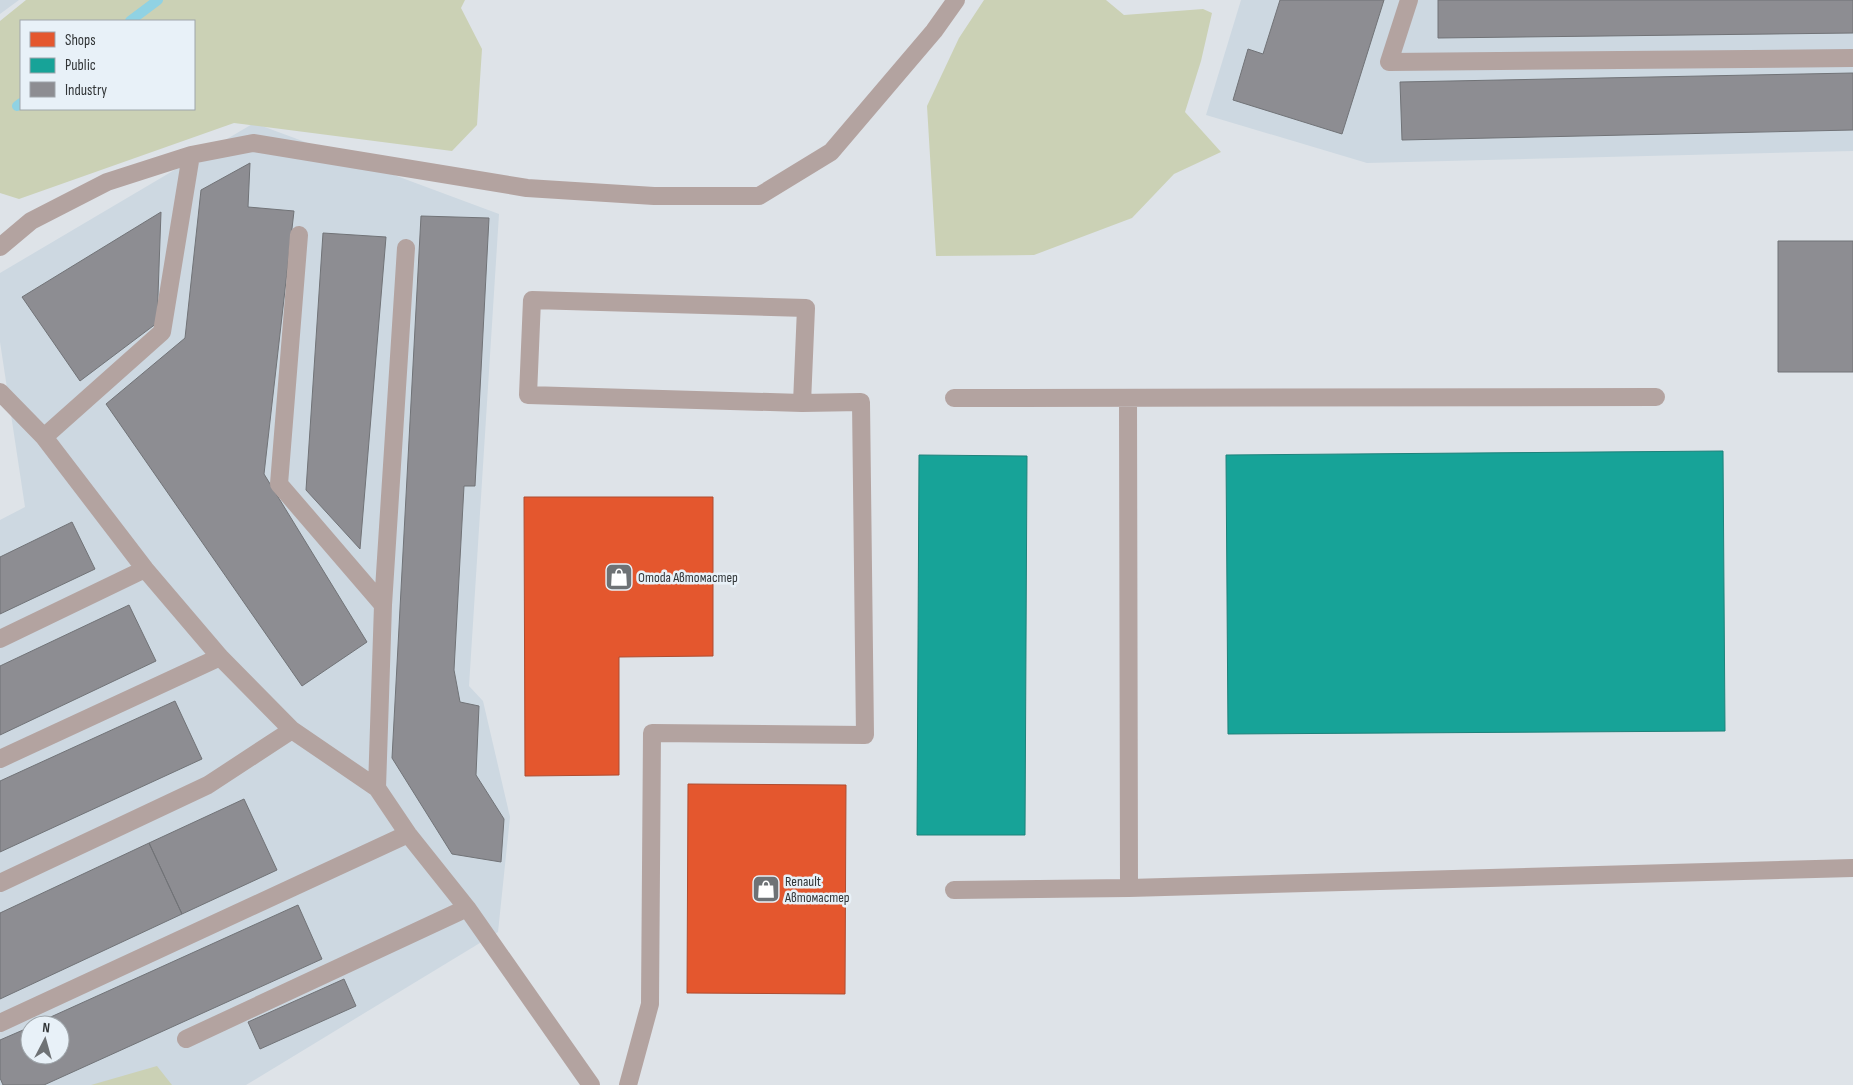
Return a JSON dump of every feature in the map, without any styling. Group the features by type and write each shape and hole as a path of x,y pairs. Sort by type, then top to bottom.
{"lane":[{"path":"0,247 31,221 108,182 191,155 253,143 527,188 654,196 759,196 831,152 934,31 956,0"},
{"path":"1409,0 1389,62 1853,58"},
{"path":"44,437 162,332 191,155"},
{"path":"298,235 278,484 383,605"},
{"path":"377,788 383,605 406,248"},
{"path":"628,1085 650,1004 652,733 865,735 861,402 802,403 528,396 532,300 806,308 802,403"},
{"path":"0,392 44,437 145,570 220,657 292,730 377,788 408,834 467,908 591,1085"},
{"path":"954,398 1656,397"},
{"path":"1128,398 1129,888"},
{"path":"0,638 145,570"},
{"path":"0,759 220,657"},
{"path":"0,882 208,785 292,730"},
{"path":"0,1022 408,834"},
{"path":"954,890 1129,888 1853,868"},
{"path":"186,1039 467,908"}],"shaded area":[{"path":"0,0 19,0 0,14"},
{"path":"1241,0 1853,0 1853,151 1367,163 1206,115"},
{"path":"254,123 499,214 469,686 483,701 510,817 498,932 246,1085 0,1085 0,520 25,507 0,342 0,273"}],"green space":[{"path":"26,0 465,0 461,8 482,49 477,125 452,151 234,123 19,199 0,193 0,21"},
{"path":"984,0 1106,0 1124,15 1203,9 1212,13 1201,61 1185,112 1221,152 1174,174 1132,218 1034,255 936,256 927,106 959,38"},
{"path":"157,1066 172,1085 91,1085"}],"building: Shops":[{"name":"Omoda Автомастер","path":"524,497 713,497 713,656 619,657 619,775 525,776"},
{"name":"Renault Автомастер","path":"688,784 846,785 845,994 687,993"}],"building: Public":[{"path":"1723,451 1725,731 1228,734 1226,455"},
{"path":"919,455 1027,456 1025,835 917,835"}],"building: Industry":[{"path":"1280,0 1384,0 1342,134 1233,100 1248,49 1263,54"},
{"path":"1438,0 1853,0 1853,33 1438,38"},
{"path":"1853,73 1853,130 1402,140 1400,82"},
{"path":"250,163 248,207 294,211 264,474 367,642 302,686 106,404 185,338 201,190"},
{"path":"161,212 157,323 80,381 22,297"},
{"path":"421,216 489,218 475,486 464,486 454,670 460,702 479,706 476,775 504,819 501,862 452,854 392,758"},
{"path":"323,233 386,237 360,549 306,490"},
{"path":"1778,241 1853,241 1853,372 1778,372"},
{"path":"72,522 95,569 0,614 0,557"},
{"path":"129,605 156,661 0,735 0,666"},
{"path":"175,701 202,759 0,852 0,781"},
{"path":"244,799 277,870 182,914 149,843"},
{"path":"149,843 182,914 0,999 0,913"},
{"path":"298,905 322,959 44,1085 3,1085 0,1078 0,1040 20,1031 20,1065 70,1065 70,1015 55,1015"},
{"path":"344,979 356,1006 260,1049 248,1022"}],"waterway":[{"path":"131,20 158,0"}],"place":[{"name":"Omoda Автомастер","path":"619,577"},
{"name":"Renault Автомастер","path":"766,889"}]}
